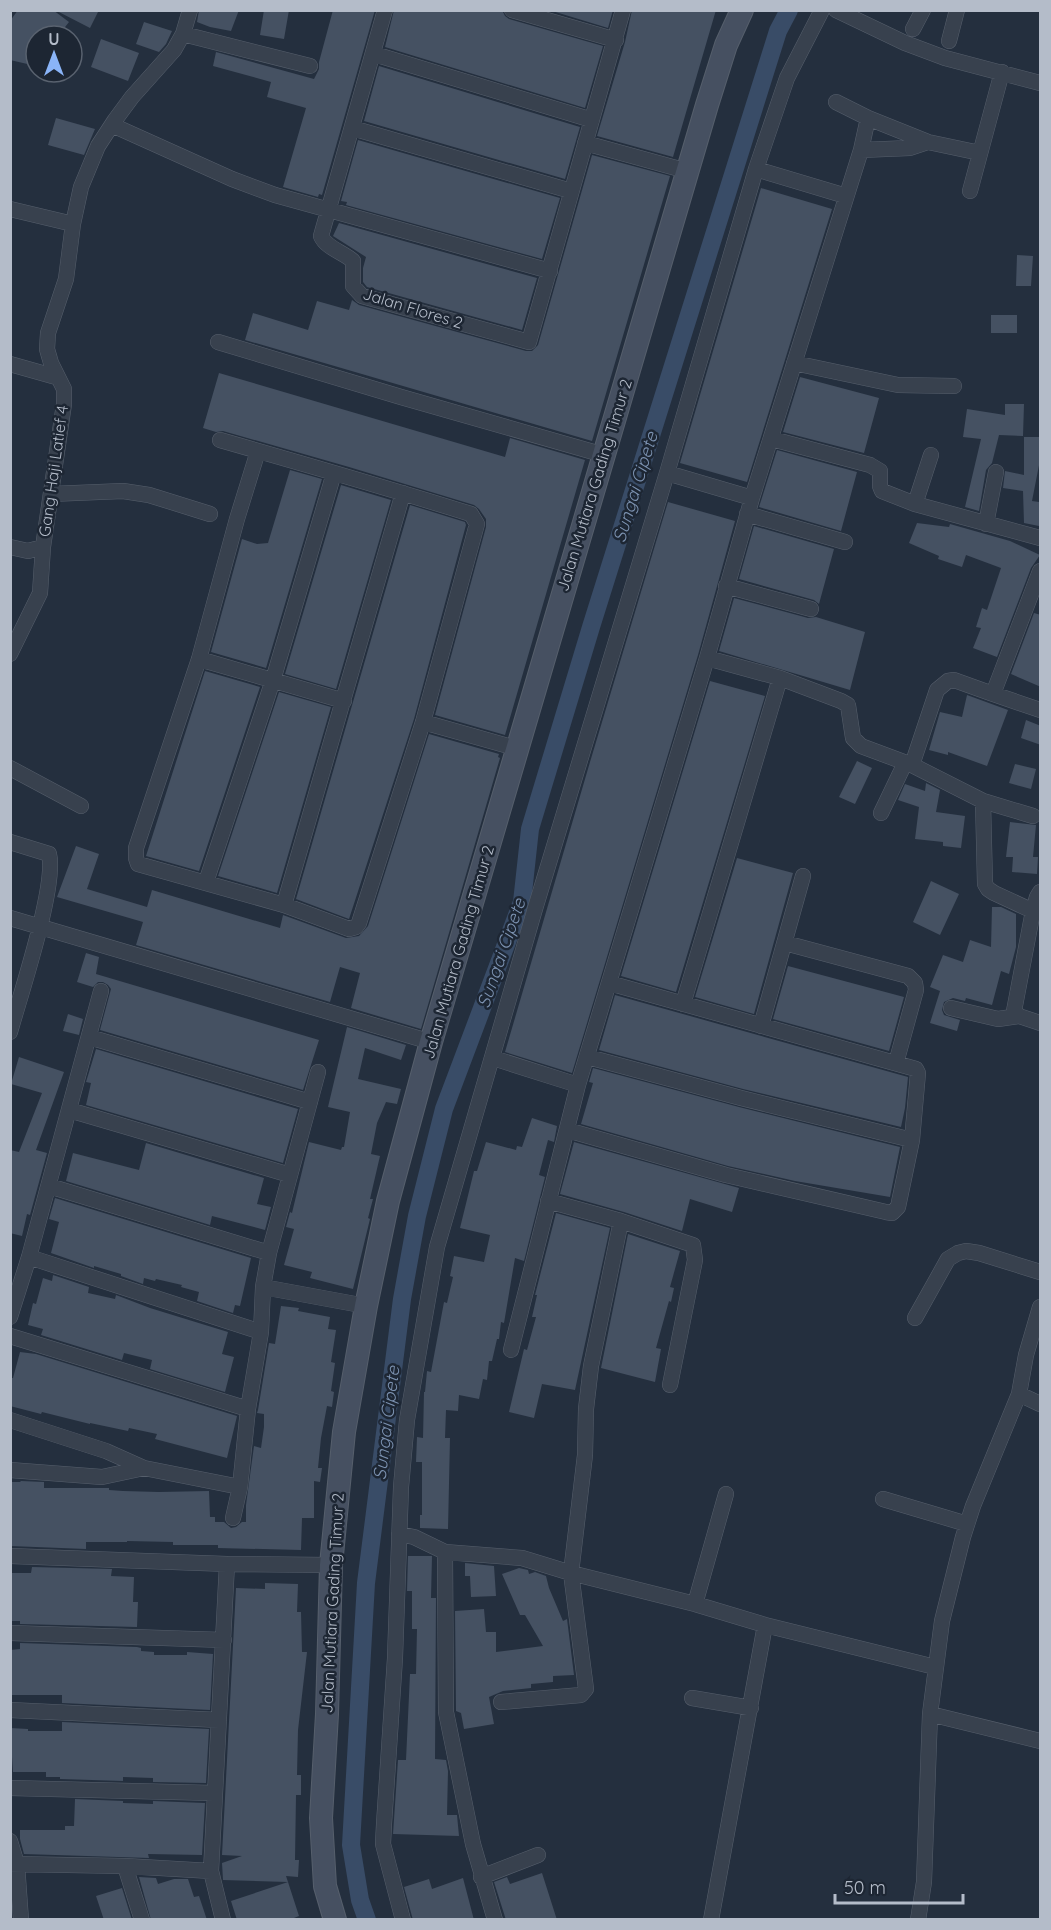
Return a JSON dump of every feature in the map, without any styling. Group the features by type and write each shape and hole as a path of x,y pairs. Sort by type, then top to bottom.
{"street":[{"name":"Gang Haji Latief 4","path":"10,547 28,551 43,547 64,404 63,389 56,377 47,349 48,333 66,279 73,224 81,187 90,163 112,125 132,97 174,50 183,34 190,10"},
{"path":"328,211 385,10"},
{"path":"512,10 616,40"},
{"path":"112,125 232,179 274,195 550,271 623,10"},
{"name":"Jalan Mutiara Gading Timur 2","path":"335,1920 325,1886 321,1818 327,1714 331,1564 344,1432 366,1306 388,1201 431,1042 519,749 559,603 687,171 726,45 742,10"},
{"path":"403,1920 383,1844 395,1658 401,1487 407,1420 437,1246 574,775 667,473 756,169 787,78 822,10"},
{"path":"836,10 905,43 945,58 1041,83"},
{"path":"913,29 923,10"},
{"path":"949,41 957,10"},
{"path":"183,34 310,66"},
{"path":"374,54 592,120"},
{"path":"970,191 1002,72"},
{"path":"836,102 868,118 928,142 980,153"},
{"path":"511,1350 578,1085 707,657 747,514 861,150 868,118"},
{"path":"352,128 571,191"},
{"path":"861,150 910,148 928,142"},
{"path":"585,143 687,171"},
{"path":"756,169 846,196"},
{"path":"10,208 73,224"},
{"name":"Jalan Flores 2","path":"328,211 321,236 323,241 346,254 352,261 353,286 362,296 530,342 550,271"},
{"path":"218,342 604,455"},
{"path":"794,363 898,385 954,386"},
{"path":"10,364 56,377"},
{"path":"772,439 870,465 880,471 882,491 915,504 1041,538"},
{"path":"220,440 258,450 471,514 477,525 423,722 359,923 350,929 284,905 138,864 136,858 136,848 199,659 258,450"},
{"path":"915,504 931,455"},
{"path":"986,524 996,472"},
{"path":"206,882 273,680 334,473"},
{"path":"667,473 752,498"},
{"path":"51,494 123,491 149,495 210,514"},
{"path":"284,905 403,493"},
{"path":"747,514 845,542"},
{"path":"10,654 40,592 43,547"},
{"path":"993,694 1041,571"},
{"path":"726,586 811,609"},
{"path":"707,657 780,678 841,701 848,705 851,732 855,741 861,746 908,764 983,801 1033,816"},
{"path":"199,659 344,701"},
{"path":"683,1004 780,678"},
{"path":"881,813 908,764 937,690 942,685 954,680 1041,710"},
{"path":"423,722 519,749"},
{"path":"10,768 81,806"},
{"path":"983,801 988,889 1033,911"},
{"path":"10,842 49,854 51,873 40,925 15,998 10,1032"},
{"path":"761,1026 803,876"},
{"path":"1018,1016 1014,1011 1033,911 1041,892"},
{"path":"10,918 431,1042"},
{"path":"784,943 913,979 916,990 896,1063"},
{"path":"567,1131 726,1175 892,1213 898,1207 912,1140 918,1073 916,1069 609,983"},
{"path":"10,1317 49,1186 101,991"},
{"path":"951,1008 998,1019 1018,1016 1041,1023"},
{"path":"89,1037 310,1102"},
{"path":"588,1057 912,1140"},
{"path":"493,1058 578,1085"},
{"path":"233,1518 240,1487 269,1253 318,1072"},
{"path":"69,1110 290,1175"},
{"path":"49,1186 269,1253"},
{"path":"548,1201 687,1241 694,1247 695,1260 670,1386"},
{"path":"501,1702 580,1695 586,1689 571,1573 585,1455 586,1409 591,1366 621,1221"},
{"path":"915,1318 948,1259 958,1253 966,1251 979,1253 1041,1272"},
{"path":"29,1257 261,1332"},
{"path":"263,1287 366,1306"},
{"path":"918,1920 925,1852 930,1714 942,1621 967,1524 1018,1394 1026,1355 1041,1306"},
{"path":"10,1336 248,1409"},
{"path":"1018,1394 1041,1404"},
{"path":"10,1420 106,1451 144,1468 240,1487"},
{"path":"10,1470 102,1477 144,1468"},
{"path":"695,1604 726,1494"},
{"path":"884,1499 967,1524"},
{"path":"399,1534 414,1537 445,1552 522,1558 765,1625 935,1667"},
{"path":"445,1552 446,1712 481,1877 495,1920"},
{"path":"10,1556 227,1564 331,1564"},
{"path":"223,1920 211,1871 227,1564"},
{"path":"711,1920 765,1625"},
{"path":"10,1633 224,1640"},
{"path":"692,1698 751,1708"},
{"path":"10,1710 219,1720"},
{"path":"930,1714 1041,1742"},
{"path":"10,1788 214,1793"},
{"path":"10,1841 21,1920"},
{"path":"481,1877 538,1855"},
{"path":"14,1864 124,1866 211,1871"},
{"path":"124,1866 142,1920"}],"building":[{"path":"18,10 53,10 69,22 67,24 24,24 24,63 10,60 10,21"},
{"path":"55,10 99,10 90,28"},
{"path":"199,10 239,10 231,31 197,22"},
{"path":"264,10 289,10 284,39 260,35"},
{"path":"333,10 375,10 322,195 319,194 318,197 283,187 306,108 267,97 271,82 213,66 216,52 314,79 319,69"},
{"path":"394,10 502,10 509,19 603,46 585,108 385,47"},
{"path":"549,10 613,10 608,28"},
{"path":"632,10 716,10 673,157 597,136 625,42"},
{"path":"144,22 172,31 159,52 136,44"},
{"path":"101,39 139,53 128,81 91,67"},
{"path":"379,66 580,127 565,179 364,121"},
{"path":"56,118 95,129 84,155 48,145"},
{"path":"358,140 560,198 542,259 346,205 347,202 341,201"},
{"path":"592,155 670,176 592,441 245,340 253,313 308,330 317,301 349,310 352,300 359,305 532,351 538,345"},
{"path":"761,188 832,209 747,482 680,463"},
{"path":"339,223 537,278 522,330 367,287 363,282 366,257 333,236"},
{"path":"1017,255 1033,256 1031,286 1016,286"},
{"path":"991,315 1017,315 1017,333 991,333"},
{"path":"219,373 505,457 510,438 585,460 505,735 435,715 486,527 486,519 479,509 474,505 349,467 223,431 216,432 203,428"},
{"path":"800,377 879,398 864,453 783,432"},
{"path":"1005,404 1024,404 1023,436 999,435 992,463 986,470 979,511 965,507 981,439 963,437 967,409 1005,415"},
{"path":"1024,437 1041,437 1041,455 1032,501 1039,502 1039,526 1024,523 1023,491 1003,488 1005,471 1024,475"},
{"path":"777,450 857,472 841,531 759,507"},
{"path":"290,470 322,479 266,668 211,652 242,539 257,544 268,543"},
{"path":"341,485 391,500 336,689 285,674"},
{"path":"668,502 735,521 698,655 572,1073 505,1052"},
{"path":"410,505 465,522 466,525 414,719 349,919 296,899"},
{"path":"917,523 949,527 950,524 1010,541 1040,555 1031,568 997,657 973,648 981,628 976,627 982,608 987,610 1001,568 966,555 962,567 938,559 939,556 909,543"},
{"path":"754,526 834,549 819,604 814,600 739,579"},
{"path":"734,598 808,618 816,617 865,632 850,690 719,651"},
{"path":"1034,613 1041,615 1041,687 1011,674"},
{"path":"205,671 260,687 199,871 146,856"},
{"path":"710,681 765,696 676,992 621,976"},
{"path":"279,692 331,707 277,893 218,876"},
{"path":"967,695 1008,710 987,766 948,752 948,755 929,750 940,712 962,717"},
{"path":"1026,720 1041,726 1041,745 1021,738"},
{"path":"429,734 499,754 500,758 421,1029 351,1008 360,973 340,967 330,1002 136,945 143,922 57,897 76,846 99,854 87,889 147,907 152,890 280,928 283,915 346,938 359,936 368,926"},
{"path":"857,761 872,768 855,804 839,797"},
{"path":"1015,764 1036,769 1031,789 1009,783"},
{"path":"926,783 940,790 936,812 965,816 961,848 943,846 943,842 915,839 919,807 898,800 905,784 925,791"},
{"path":"1010,822 1036,825 1033,857 1038,857 1037,874 1012,872 1013,857 1006,857"},
{"path":"737,858 793,873 754,1014 695,997"},
{"path":"931,881 959,894 940,935 913,922"},
{"path":"992,907 1001,907 1016,914 1016,947 1009,974 1001,971 992,1005 966,998 965,1001 953,998 944,1002 942,1010 944,1015 960,1020 957,1031 930,1023 940,991 930,987 943,955 963,962 970,940 991,947"},
{"path":"86,953 99,957 96,974 319,1040 303,1090 100,1030 111,989 103,982 98,982 93,987 77,982"},
{"path":"788,966 904,997 889,1051 773,1019"},
{"path":"615,995 908,1077 901,1127 743,1089 599,1050"},
{"path":"68,1014 83,1019 79,1035 63,1031"},
{"path":"347,1027 406,1045 401,1060 365,1048 358,1079 401,1089 397,1104 386,1102 377,1123 371,1154 380,1156 370,1199 373,1199 368,1218 370,1219 353,1289 310,1278 312,1272 284,1265 294,1229 286,1227 290,1212 292,1213 309,1142 341,1150 344,1147 350,1112 328,1107"},
{"path":"96,1049 298,1109 283,1163 86,1105 91,1083 86,1082"},
{"path":"19,1057 64,1072 36,1150 47,1153 22,1236 10,1233 10,1150 19,1152 42,1093 11,1084"},
{"path":"593,1068 900,1147 890,1197 795,1181 728,1166 581,1124 593,1083 589,1082"},
{"path":"532,1118 557,1126 554,1142 548,1140 539,1175 545,1177 524,1261 515,1258 504,1323 501,1322 499,1339 497,1339 492,1361 489,1361 487,1380 483,1379 479,1399 459,1395 458,1411 446,1410 445,1438 450,1438 448,1529 420,1528 422,1462 416,1462 417,1437 423,1438 427,1371 431,1372 444,1302 447,1303 453,1277 450,1276 454,1256 484,1262 490,1235 460,1228 474,1171 477,1171 486,1142 516,1150 517,1146 522,1147"},
{"path":"574,1142 739,1188 732,1212 690,1199 682,1231 560,1194"},
{"path":"146,1143 264,1178 257,1204 271,1207 265,1230 212,1216 210,1225 66,1181 73,1153 139,1170"},
{"path":"55,1198 251,1258 240,1306 235,1305 233,1313 197,1301 199,1292 181,1287 182,1285 144,1278 143,1284 121,1276 121,1274 94,1266 94,1268 51,1253 59,1222 49,1219"},
{"path":"556,1213 610,1228 575,1390 542,1384 534,1418 509,1412 524,1349 527,1350 536,1317 532,1317 537,1295 535,1295"},
{"path":"628,1234 680,1251 670,1287 674,1288 671,1302 669,1301 656,1348 661,1349 655,1382 601,1368"},
{"path":"53,1275 89,1287 88,1293 115,1299 116,1295 228,1332 222,1354 234,1357 225,1392 150,1369 152,1360 124,1353 122,1360 41,1335 43,1329 28,1325 33,1303 36,1304 43,1278 52,1281"},
{"path":"281,1306 299,1308 298,1311 330,1317 328,1329 336,1330 331,1362 335,1363 331,1391 334,1392 332,1407 327,1406 321,1438 318,1468 322,1468 320,1482 314,1481 314,1518 302,1518 301,1550 218,1548 218,1545 173,1545 173,1542 127,1541 86,1542 86,1549 10,1546 10,1482 44,1482 44,1488 109,1488 109,1490 159,1492 209,1491 210,1517 215,1517 215,1522 224,1522 231,1528 246,1522 254,1446 261,1448 264,1427 264,1414 257,1413 269,1343 275,1344"},
{"path":"20,1352 36,1354 237,1416 227,1458 155,1439 157,1434 129,1428 128,1431 90,1424 10,1406 10,1378 13,1378"},
{"path":"408,1556 432,1556 431,1598 436,1598 435,1759 446,1760 447,1815 457,1815 459,1836 393,1834 398,1760 406,1760 410,1674 416,1674 417,1629 412,1629 412,1591 407,1591"},
{"path":"465,1563 494,1566 496,1596 471,1597 470,1576 465,1576"},
{"path":"32,1567 112,1569 111,1576 134,1577 133,1602 138,1602 137,1627 20,1624 20,1621 10,1621 10,1573 31,1573"},
{"path":"519,1568 528,1570 529,1574 535,1572 546,1576 563,1621 567,1619 574,1675 553,1676 553,1682 531,1684 531,1688 503,1691 489,1697 494,1724 464,1729 461,1713 456,1711 455,1611 484,1609 486,1632 496,1632 496,1652 543,1646 525,1615 520,1615 502,1574"},
{"path":"265,1583 298,1584 297,1612 301,1612 302,1652 307,1652 298,1730 297,1775 301,1775 301,1795 296,1795 295,1860 299,1860 298,1877 286,1876 288,1882 223,1880 222,1863 242,1856 222,1855 236,1588 265,1589"},
{"path":"20,1643 137,1647 141,1648 141,1651 154,1652 154,1655 187,1655 187,1652 213,1654 210,1710 62,1703 62,1695 10,1695 10,1650 20,1649"},
{"path":"62,1722 209,1729 206,1783 153,1782 153,1778 123,1777 123,1781 60,1779 60,1777 46,1777 46,1772 13,1772 10,1728 28,1729 28,1731 62,1731"},
{"path":"75,1799 153,1804 153,1801 205,1803 202,1855 148,1854 149,1858 24,1854 20,1830 65,1830 65,1826 74,1826"},
{"path":"542,1873 557,1920 506,1920 494,1882 507,1877 510,1884"},
{"path":"139,1877 156,1878 158,1884 174,1879 188,1879 194,1897 199,1896 207,1920 151,1920"},
{"path":"463,1878 474,1920 413,1920 404,1887 429,1879 432,1889"},
{"path":"288,1882 299,1916 289,1920 237,1920 231,1901"},
{"path":"122,1888 132,1920 104,1920 96,1896"}],"waterway":[{"name":"Sungai Cipete","path":"367,1920 360,1900 351,1845 366,1583 402,1299 417,1216 444,1109 522,902 530,829 778,31 789,10"}]}
